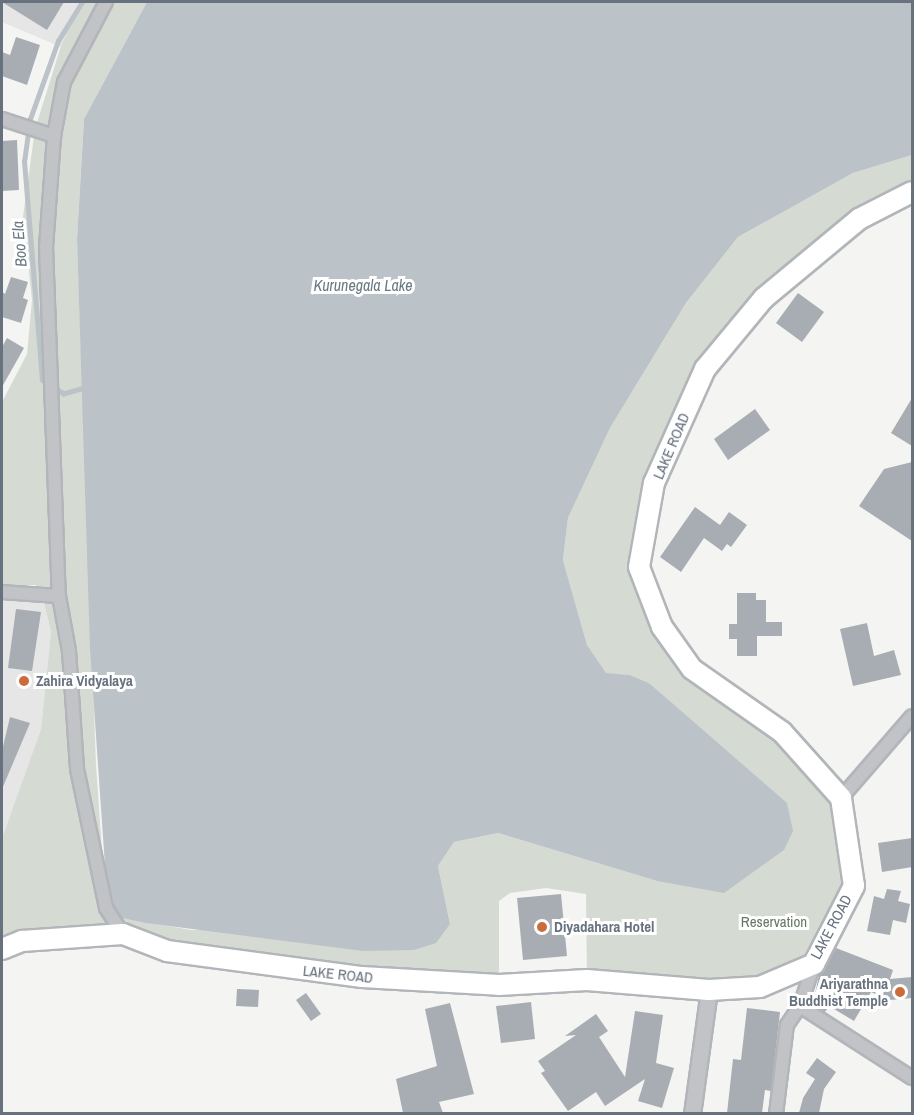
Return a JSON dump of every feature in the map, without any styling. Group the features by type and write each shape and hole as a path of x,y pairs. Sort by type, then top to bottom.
{"main road":[{"name":"LAKE ROAD","path":"2,949 22,941 123,934 167,951 362,977 499,985 587,980 709,990 760,987 814,964 854,886 842,798 782,732 692,669 662,627 639,567 654,483 705,369 764,298 859,219 912,192"}],"street":[{"path":"106,2 63,82 54,136 46,248 53,386 59,596 69,651 77,769 106,908 123,934"},
{"path":"2,119 54,136"},
{"path":"2,592 59,596"},
{"path":"842,798 912,716"},
{"path":"776,1113 787,1025 801,1006 814,964"},
{"path":"692,1113 709,990"},
{"path":"801,1006 912,1078"}],"shaded area":[{"path":"2,2 81,2 61,47 2,22"},
{"name":"Zahira Vidyalaya","path":"42,594 51,632 41,729 2,838 2,598"}],"green space":[{"name":"Reservation","path":"81,2 147,2 84,119 77,239 96,765 106,908 123,933 122,918 191,930 450,924 438,866 454,842 498,833 657,881 695,725 649,683 630,675 606,674 587,645 563,560 568,518 610,428 686,303 738,237 853,173 912,155 912,192 859,219 705,369 654,483 639,566 692,669 782,732 841,798 854,886 814,964 760,987 587,980 586,894 546,888 510,893 499,901 499,985 362,977 123,934 2,949 2,838 41,729 51,632 42,594 36,585 2,587 2,402 27,354 32,300 23,217 35,129 61,46"}],"water":[{"name":"Kurunegala Lake","path":"147,2 912,2 912,155 853,173 738,237 686,303 610,428 568,518 563,560 587,645 606,673 630,675 649,683 787,803 793,831 784,850 724,893 657,881 498,833 454,842 438,866 450,924 436,943 414,950 363,951 122,918 111,901 106,880 90,649 77,239 84,119"}],"building":[{"path":"2,2 64,2 47,30"},
{"path":"16,37 40,45 27,85 2,76 2,52 10,55"},
{"path":"17,140 19,190 2,191 2,141"},
{"path":"11,277 28,282 23,298 28,300 21,323 2,317 2,292 5,294"},
{"path":"798,293 824,312 802,342 776,323"},
{"path":"7,338 24,348 2,387 2,347"},
{"path":"912,398 912,446 891,433"},
{"path":"755,409 770,430 728,460 714,439"},
{"path":"912,462 912,541 859,506 884,469"},
{"path":"695,507 720,525 729,512 747,525 731,547 727,544 722,551 704,538 681,572 660,557"},
{"path":"737,593 756,593 756,600 766,600 766,622 782,622 782,636 757,636 757,656 737,656 737,639 729,639 729,624 737,624"},
{"path":"16,609 41,612 32,671 8,668"},
{"path":"867,623 874,656 894,650 901,675 853,686 840,629"},
{"path":"10,717 30,723 2,789 2,751"},
{"path":"912,838 912,867 882,872 878,843"},
{"path":"887,889 901,891 898,901 910,904 906,923 893,920 890,935 867,931 874,896 884,899"},
{"name":"Diyadahara Hotel","path":"561,894 567,956 523,960 517,898"},
{"path":"836,948 893,970 890,979 912,977 912,998 890,1000 871,992 854,1021 829,1006 825,1012 813,1004 819,975"},
{"path":"237,989 259,990 258,1007 236,1006"},
{"path":"306,993 321,1014 311,1021 296,1000"},
{"path":"531,1002 535,1039 501,1043 496,1006"},
{"path":"450,1003 474,1094 439,1102 443,1113 403,1113 396,1079 437,1066 425,1009"},
{"path":"747,1008 780,1012 771,1091 765,1090 762,1113 727,1113 733,1059 741,1060"},
{"path":"635,1011 663,1015 656,1063 674,1068 662,1108 638,1101 645,1079 605,1106 596,1092 568,1111 541,1073 545,1071 538,1061 576,1035 565,1036 596,1014 608,1031 599,1037 625,1077"},
{"path":"817,1058 836,1072 824,1089 819,1113 799,1113 803,1098 815,1079 806,1073"}],"waterway":[{"name":"Boo Ela","path":"81,389 64,394 42,380 24,162 30,119 58,41 82,2"}],"place":[{"name":"Zahira Vidyalaya","path":"24,681"},
{"name":"Diyadahara Hotel","path":"542,927"},
{"name":"Ariyarathna Buddhist Temple","path":"900,992"}]}
